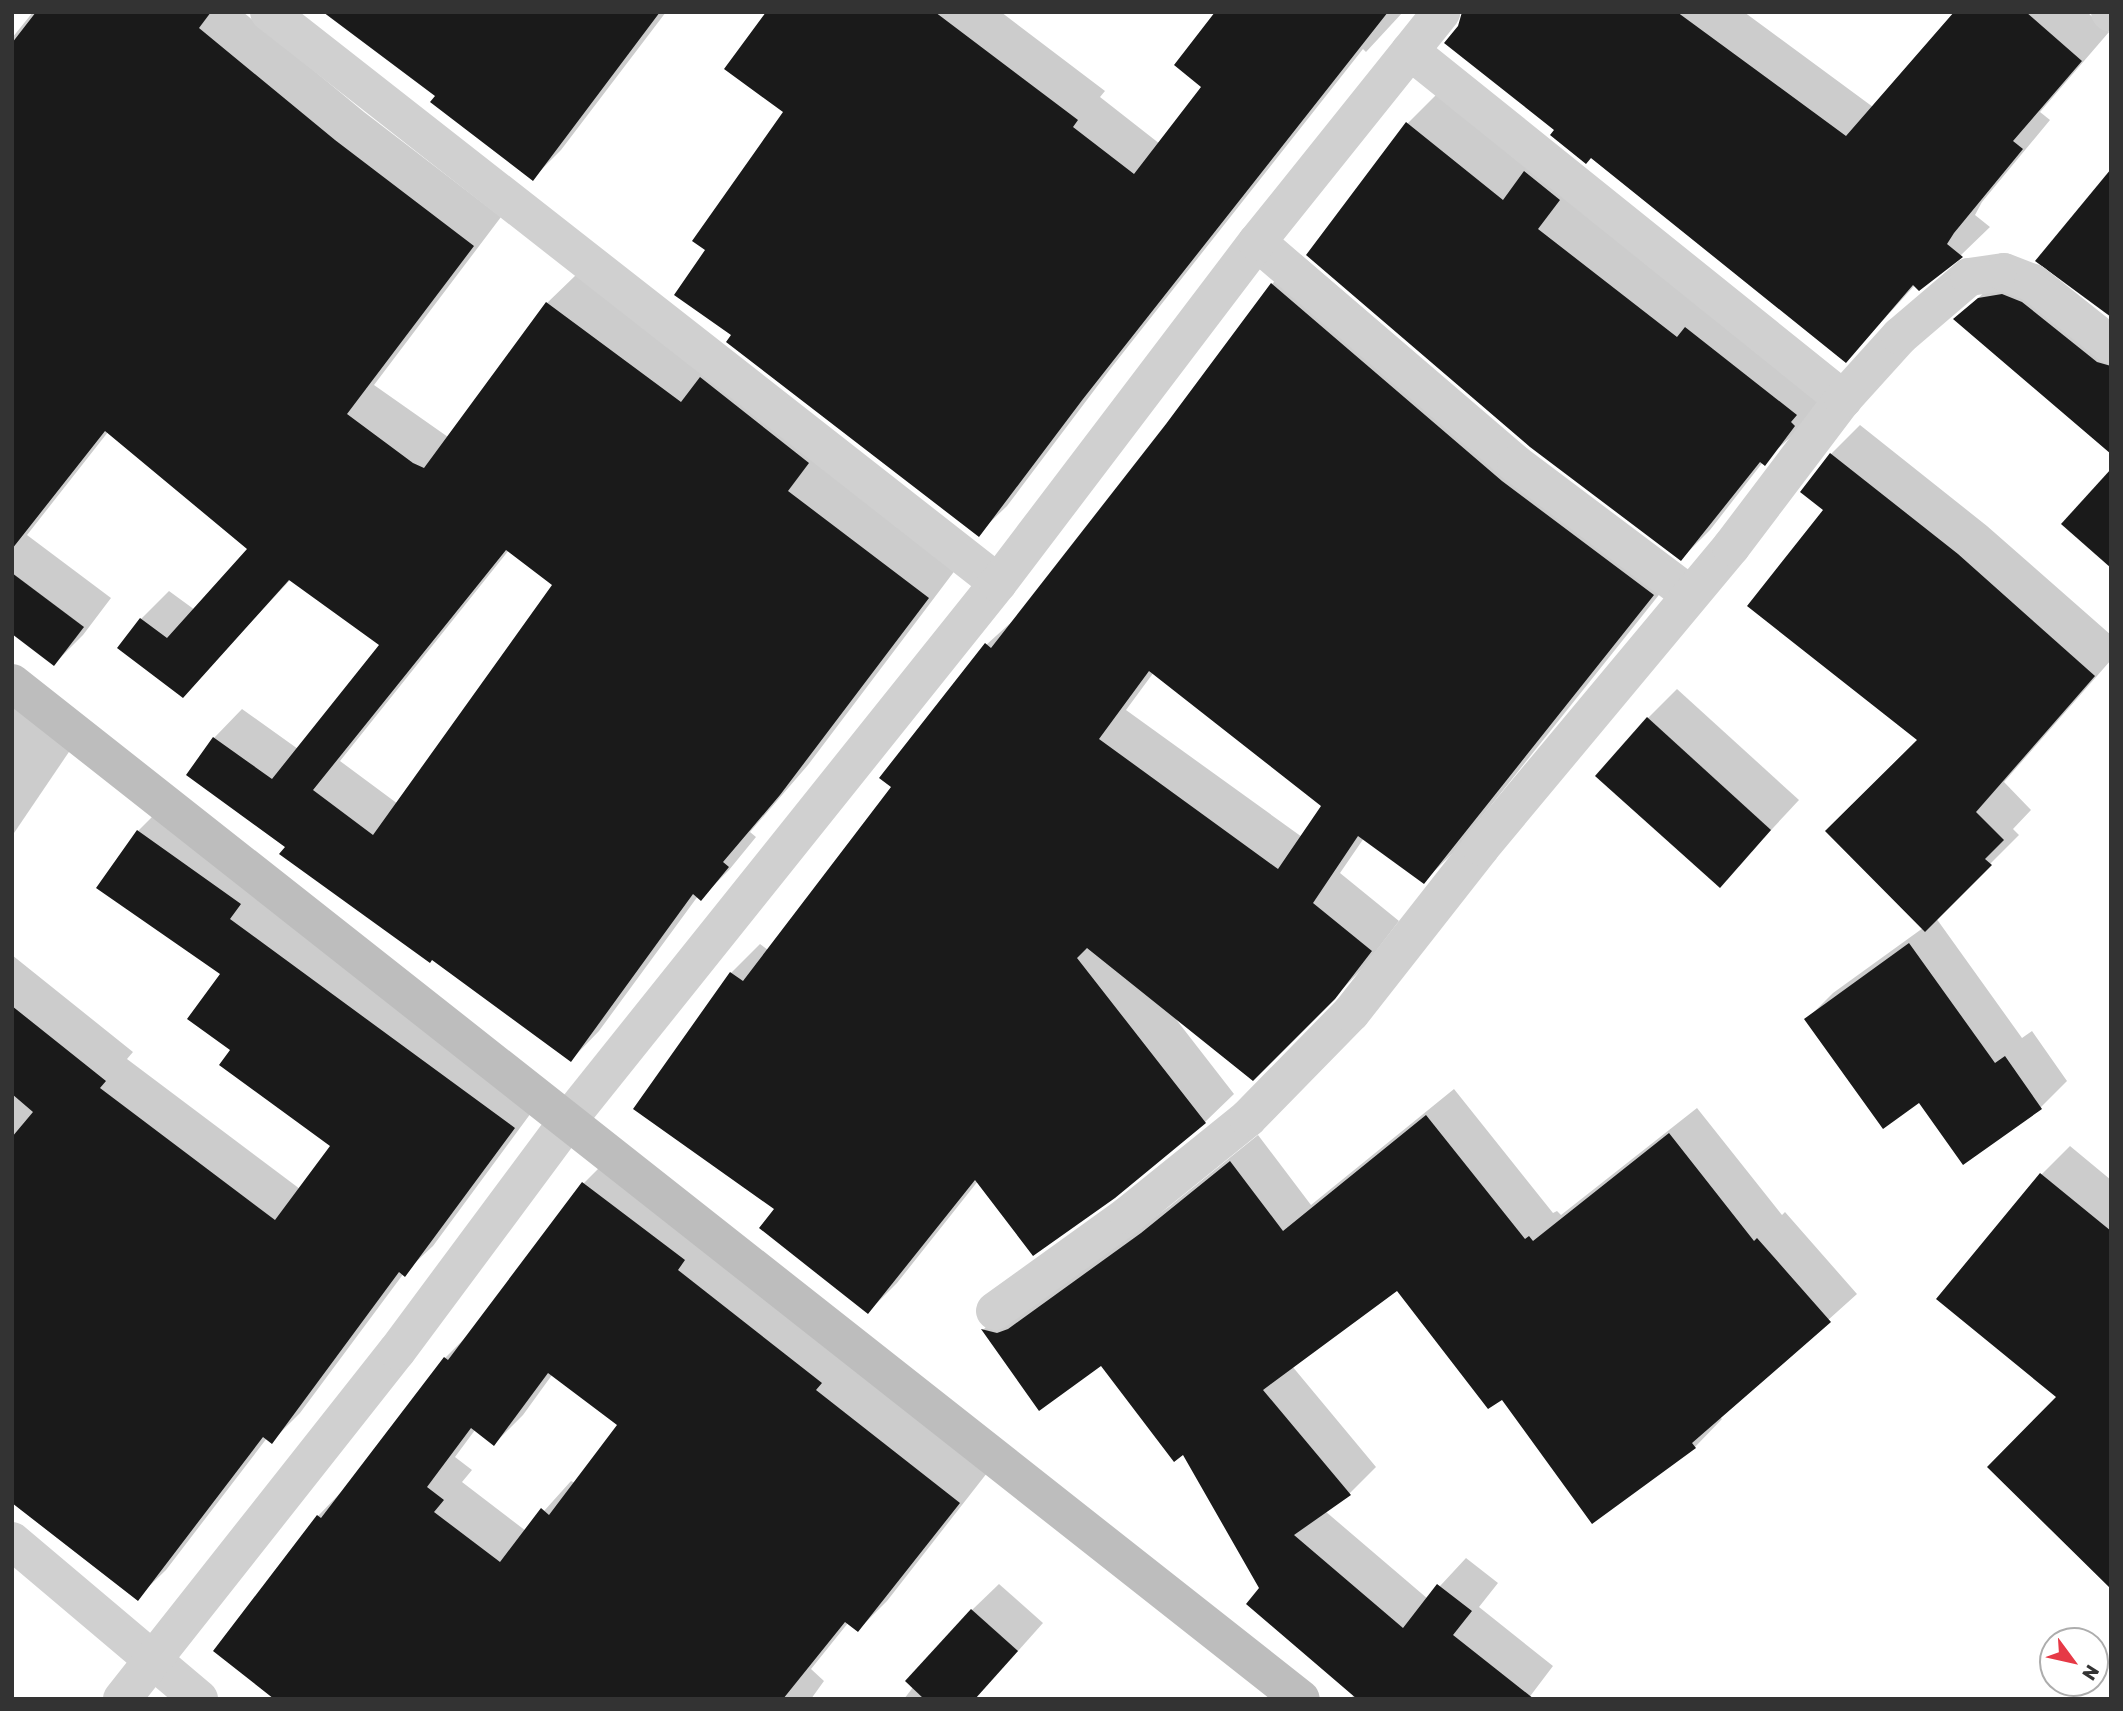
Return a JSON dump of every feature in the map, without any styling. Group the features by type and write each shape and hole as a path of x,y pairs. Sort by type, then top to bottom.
{"street":[{"path":"269,12 998,583"},
{"path":"122,1699 397,1351 569,1119 998,583 1257,242 1441,12"},
{"path":"1410,51 1843,399"},
{"path":"1257,242 1516,464 1689,594"},
{"path":"995,1311 1128,1215 1248,1118 1332,1032 1689,594 1731,547 1843,399 1900,336 1969,277 2004,272 2033,283 2111,345"},
{"path":"12,683 569,1119 1301,1699"},
{"path":"12,1541 199,1699"}],"building":[{"path":"36,12 211,12 199,28 335,140 474,246 347,414 413,463 424,468 546,302 681,402 700,377 809,463 788,491 929,598 780,795 723,862 729,867 701,901 693,894 571,1062 432,960 430,963 279,854 285,847 186,775 213,737 272,779 379,645 289,580 183,698 117,648 140,618 167,638 247,549 105,431 12,549 12,43","holes":["506,550 552,585 373,835 313,790"]},
{"path":"323,12 660,12 533,181 430,102 435,96"},
{"path":"766,12 935,12 1078,120 1073,127 1134,174 1201,87 1174,65 1215,12 1388,12 1083,399 979,537 726,342 731,335 674,295 705,250 692,241 783,112 724,69"},
{"path":"1462,12 1677,12 1846,136 1954,12 2026,12 2082,61 2013,141 2023,149 1947,244 1963,257 1919,291 1913,285 1846,363 1591,158 1586,164 1550,135 1554,130 1444,43 1458,26"},
{"path":"1406,122 1503,200 1524,171 1560,200 1538,229 1677,337 1685,327 1797,415 1791,422 1795,426 1765,466 1760,462 1681,561 1530,447 1306,255"},
{"path":"2111,169 2111,317 2035,261"},
{"path":"1271,283 1502,481 1654,595 1424,884 1358,836 1313,903 1372,951 1335,999 1253,1081 1087,948 1077,958 1206,1123 1115,1198 1033,1256 975,1180 868,1314 759,1228 774,1209 633,1109 730,972 743,981 891,787 879,778 985,643 991,648 1166,424","holes":["1149,671 1321,806 1278,869 1099,739"]},
{"path":"2002,294 2022,302 2097,362 2111,366 2111,454 1953,319 1978,298"},
{"path":"1830,453 1958,554 2095,676 1976,812 2004,840 1985,859 1992,865 1925,932 1825,831 1917,740 1747,606 1823,510 1800,492"},
{"path":"2111,469 2111,568 2061,524"},
{"path":"12,573 84,627 54,666 12,634"},
{"path":"1647,717 1771,830 1720,888 1595,776"},
{"path":"137,830 241,904 230,919 515,1128 405,1277 399,1272 272,1444 263,1437 138,1601 12,1503 12,1137 33,1112 12,1094 12,1006 106,1081 100,1088 275,1220 330,1146 219,1065 230,1050 187,1019 220,974 96,888"},
{"path":"1909,943 1995,1063 2005,1056 2042,1109 1963,1165 1919,1103 1883,1129 1804,1019"},
{"path":"1426,1115 1525,1239 1529,1236 1533,1241 1669,1133 1754,1241 1757,1238 1831,1322 1692,1443 1696,1448 1592,1524 1502,1400 1488,1409 1397,1291 1263,1390 1351,1495 1294,1535 1403,1628 1437,1584 1472,1611 1453,1635 1534,1699 1357,1699 1246,1604 1259,1588 1183,1455 1174,1462 1101,1366 1039,1411 981,1329 997,1333 1008,1329 1141,1233 1230,1161 1283,1231"},
{"path":"2040,1173 2111,1231 2111,1589 1987,1467 2056,1397 1936,1299"},
{"path":"582,1182 685,1260 678,1270 822,1383 816,1390 960,1503 858,1632 845,1622 783,1699 274,1699 213,1651 317,1515 321,1518 444,1357 448,1360","holes":["548,1373 617,1425 549,1515 541,1508 500,1562 434,1512 444,1500 427,1487 471,1428 494,1446"]},
{"path":"971,1609 1018,1651 975,1699 924,1699 905,1681"}]}
